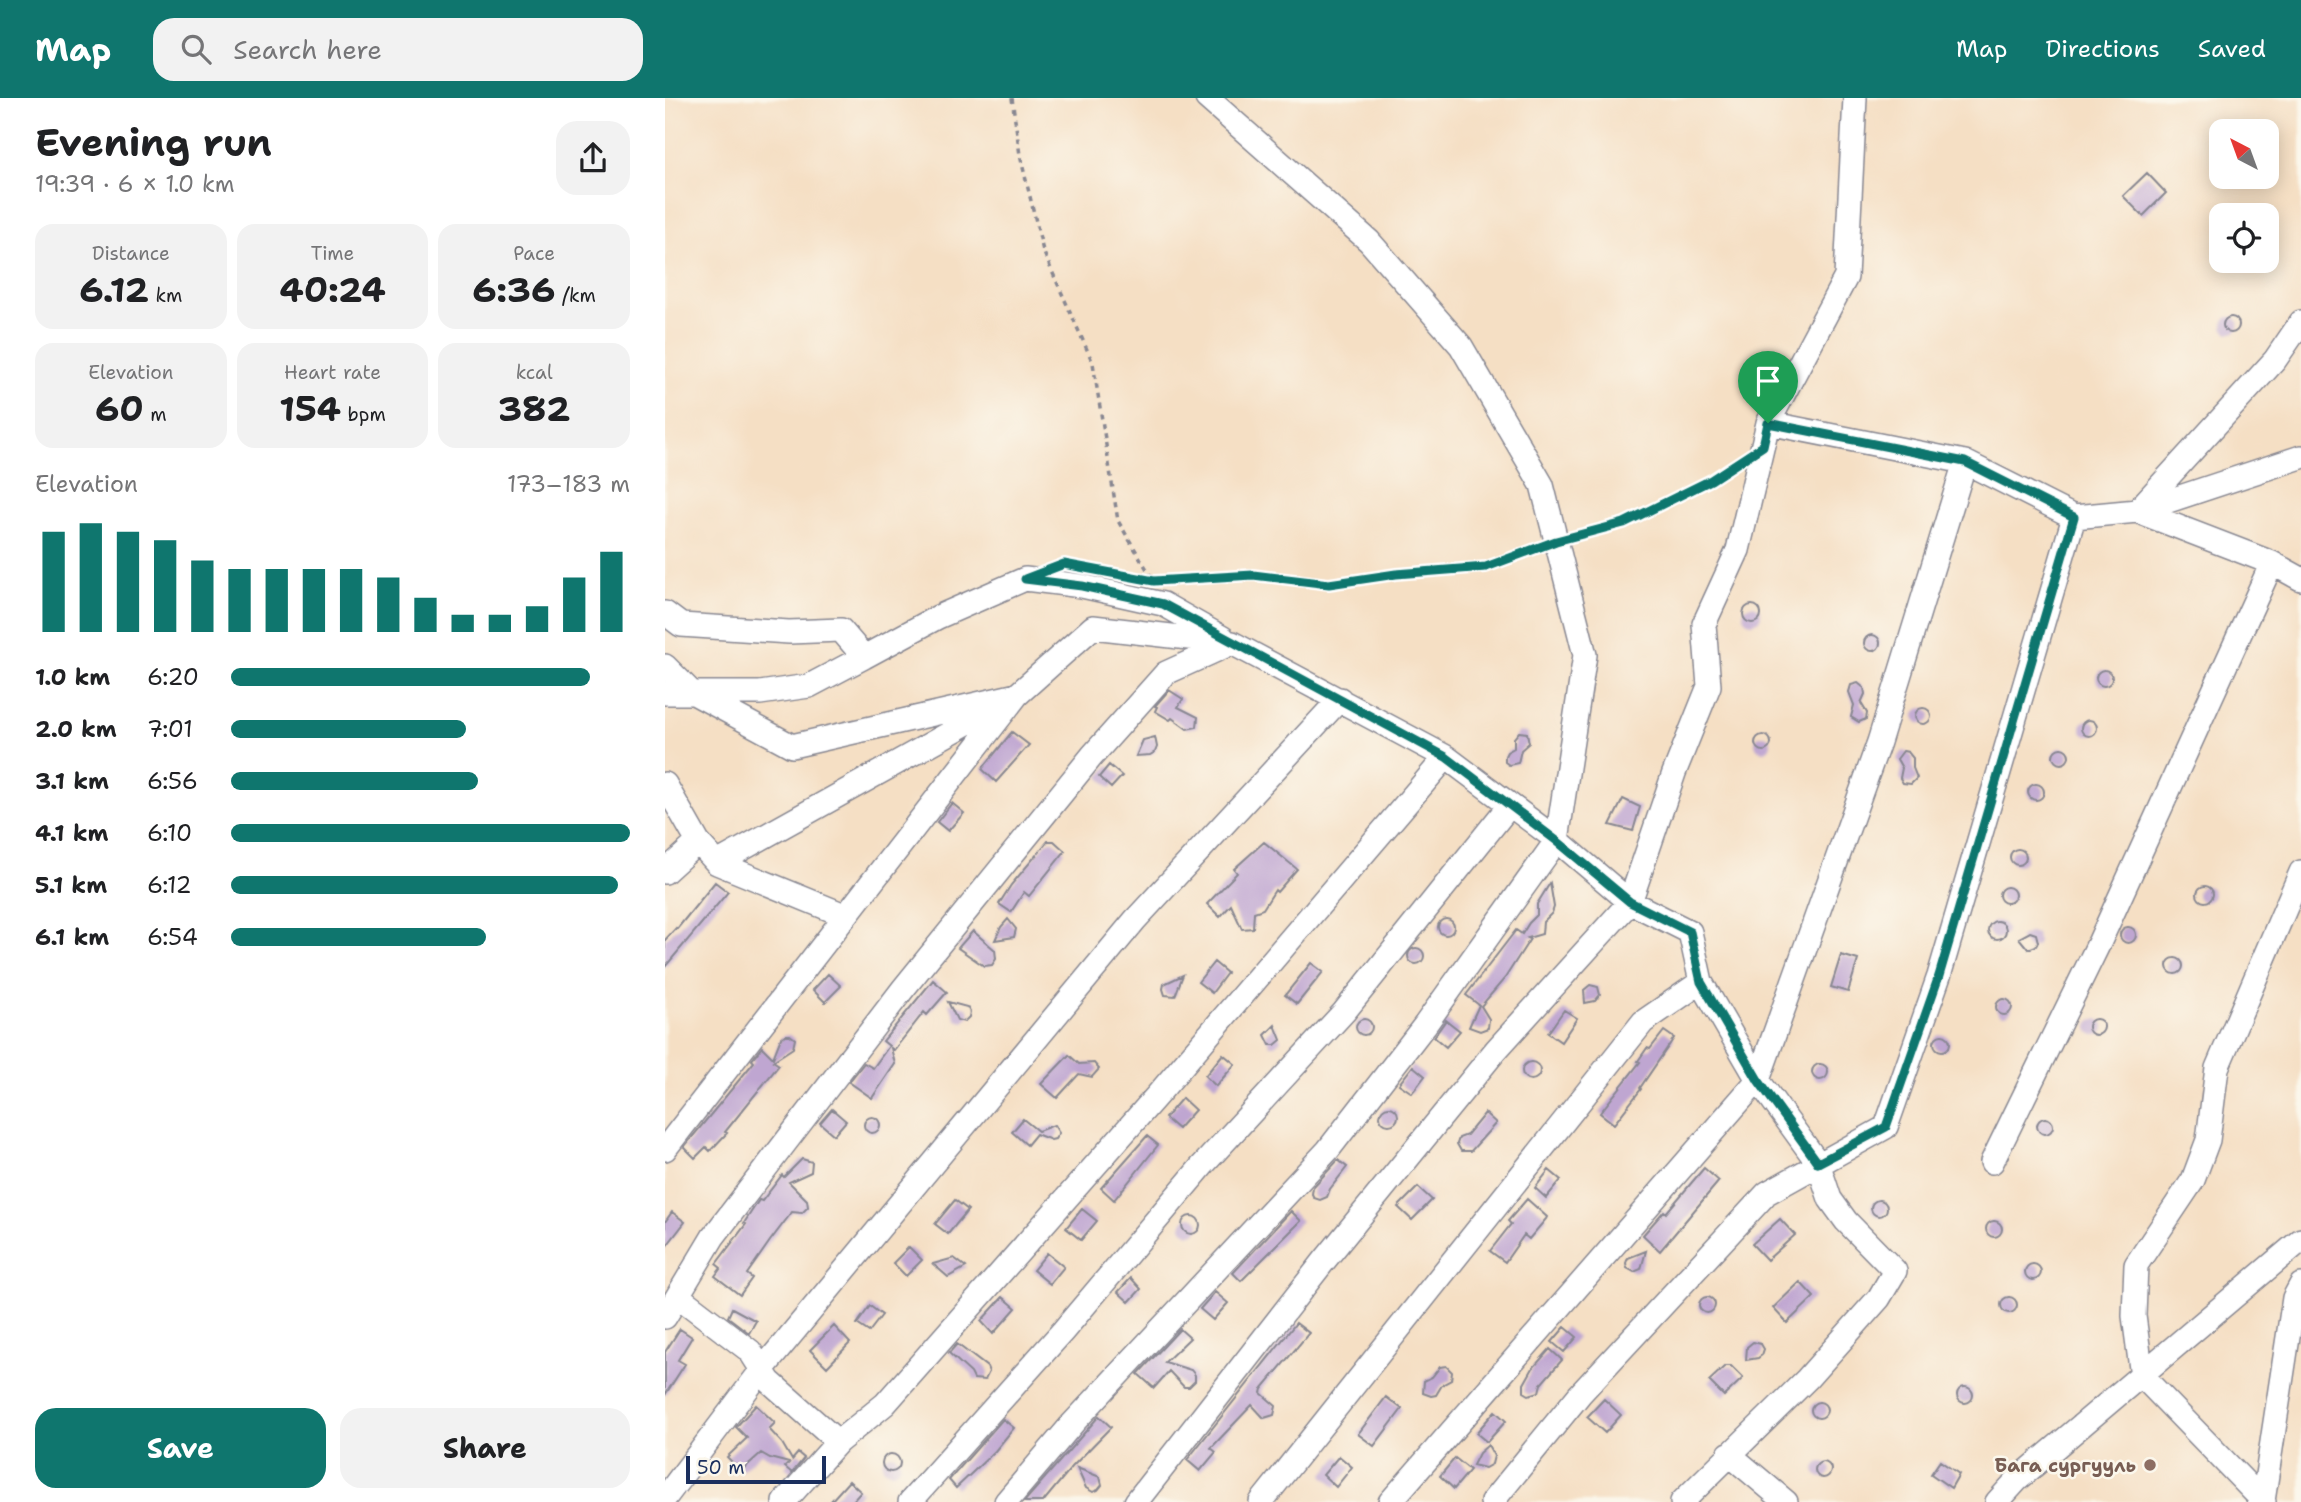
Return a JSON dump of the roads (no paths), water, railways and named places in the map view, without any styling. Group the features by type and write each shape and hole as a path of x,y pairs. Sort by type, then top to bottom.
{"street":[{"path":"1006,1502 1073,1423 1328,1150 1425,1025 1557,841 1585,655 1542,485 1461,346 1369,241 1207,98"},
{"path":"1136,1502 1316,1271 1487,1060 1630,902 1674,773 1709,686 1703,624 1738,550 1768,423 1846,276 1855,98"},
{"path":"2137,511 2275,360 2301,322"},
{"path":"1768,423 1965,462 2074,517 2137,511 2301,457"},
{"path":"1390,1502 1758,1080 1878,742 1965,462"},
{"path":"2137,511 2272,563 2301,579"},
{"path":"1492,1502 1580,1394 1767,1193 1886,1127 1939,976 2074,517"},
{"path":"1992,1162 2101,941 2272,563"},
{"path":"665,692 761,693 809,686 937,617 1025,579 1082,586 1163,604 1446,757 1557,841 1630,902 1690,932 1701,982 1758,1080 1818,1163 1830,1199 1846,1221 1895,1271 1879,1298 1807,1379 1682,1502"},
{"path":"665,614 681,625 789,632 841,630 864,656"},
{"path":"665,1149 1017,695 1093,627 1232,643"},
{"path":"665,1317 713,1237 903,989 1092,756 1166,673 1232,643"},
{"path":"665,666 690,691 792,746 1017,695"},
{"path":"717,863 1017,695"},
{"path":"665,1498 761,1371 1135,920 1340,699"},
{"path":"784,1502 838,1442 885,1404 1151,1102 1446,757"},
{"path":"665,784 698,842 717,863 844,915"},
{"path":"910,1502 1063,1331 1202,1166 1344,1012 1509,806"},
{"path":"665,872 698,842"},
{"path":"2264,1502 2142,1376 2134,1316 2136,1265 2193,1180 2208,1140 2217,1068 2301,873"},
{"path":"1261,1502 1643,1022 1701,982"},
{"path":"1997,1502 2017,1480 2301,1240"},
{"path":"2264,1502 2294,1298 2301,1285"},
{"path":"678,1296 750,1351 761,1371 838,1442"},
{"path":"1729,1454 1786,1502"}],"place":[{"name":"Бага сургууль","path":"2150,1465"}]}
